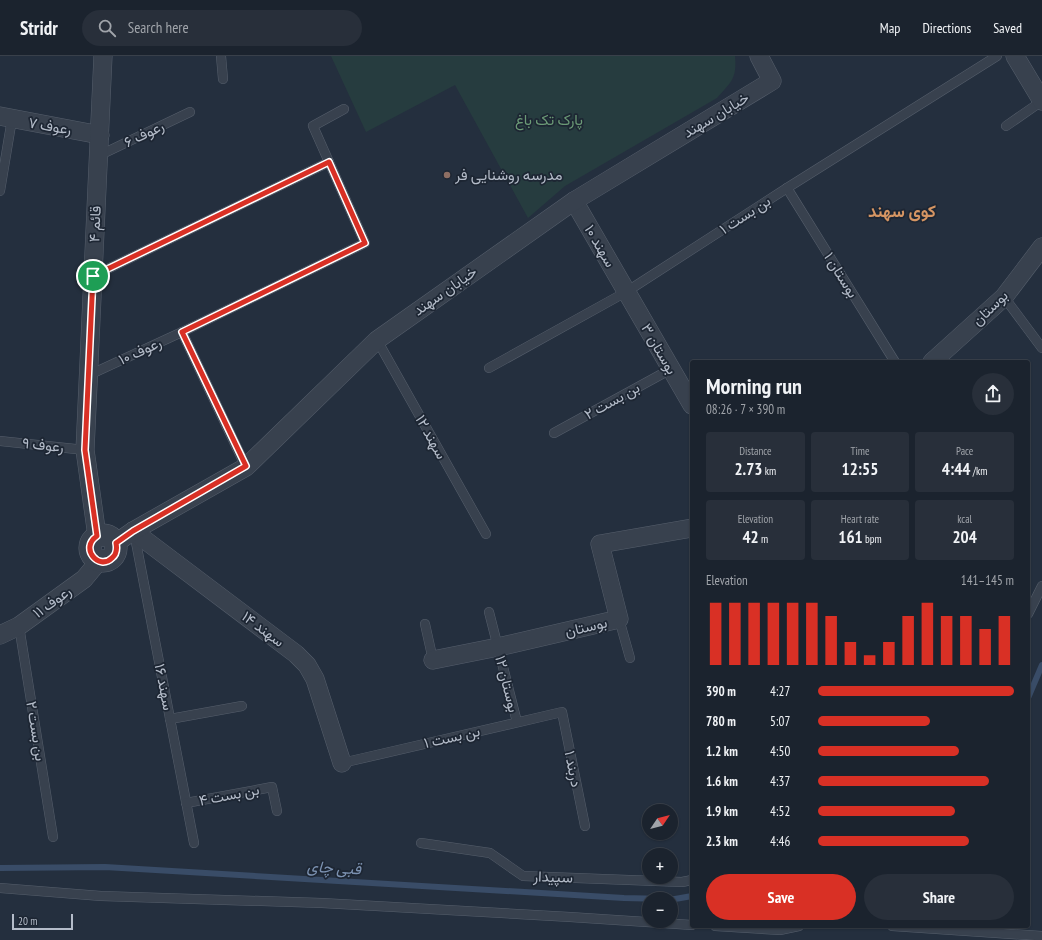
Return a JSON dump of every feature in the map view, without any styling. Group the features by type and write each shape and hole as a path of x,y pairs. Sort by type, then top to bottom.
{"street":[{"name":"قائم ۴","path":"103,56 85,450 115,537"},
{"name":"خیابان سهند","path":"115,537 246,466 376,340 574,201 772,81 759,56"},
{"path":"1015,56 1042,101"},
{"name":"رعوف ۷","path":"6,118 100,135"},
{"name":"سهند ۱۰","path":"574,201 626,292"},
{"name":"بوستان","path":"934,360 1004,297 1042,247"},
{"name":"بوستان ۳","path":"626,292 690,402"},
{"name":"بوستان","path":"433,660 619,619 600,544 690,528"},
{"path":"99,561 103,562 111,559 116,552 117,547 115,537"},
{"name":"سهند ۱۴","path":"115,537 296,654 307,665 315,679 342,763"},
{"name":"رعوف ۱۱","path":"0,635 19,626 84,579 99,561"}],"lane":[{"path":"221,56 223,79"},
{"name":"بن بست ۱","path":"489,368 626,292 787,188 997,56"},
{"path":"1006,126 1042,101"},
{"path":"93,276 329,162 313,126 344,109"},
{"name":"رعوف ۶","path":"98,156 190,112"},
{"path":"0,191 6,118"},
{"name":"رعوف ۱۰","path":"89,375 182,332 365,243 329,162"},
{"name":"بوستان ۱","path":"787,188 894,360"},
{"path":"1004,297 1042,348"},
{"path":"182,332 246,466"},
{"name":"سهند ۱۲","path":"376,340 486,534"},
{"name":"بن بست ۲","path":"554,433 671,369"},
{"name":"رعوف ۹","path":"0,441 85,450"},
{"name":"سهند ۱۶","path":"115,537 170,719 194,843"},
{"path":"1030,610 1042,586"},
{"name":"بوستان ۱۲","path":"489,612 517,722"},
{"path":"619,619 630,658"},
{"path":"425,624 433,660"},
{"name":"بن بست ۲","path":"19,626 53,837"},
{"path":"170,719 242,706"},
{"name":"بن بست ۱","path":"342,763 562,712"},
{"name":"دربند ۱","path":"562,712 585,826"},
{"name":"بن بست ۴","path":"186,804 272,787 277,811"},
{"name":"سپیدار","path":"421,843 490,853 523,876 682,882 690,880"},
{"path":"0,888 102,896 322,903 690,924"},
{"path":"748,928 780,930 790,928"},
{"path":"922,928 1042,936"}],"green space":[{"name":"پارک تک باغ","path":"331,56 735,56 735,70 732,80 717,98 565,186 528,218 455,85 366,132"}],"waterway":[{"name":"قبی چای","path":"1030,693 1042,665"},
{"name":"قبی چای","path":"0,868 105,867 642,898"},
{"name":"قبی چای","path":"678,898 690,896"}],"place":[{"name":"مدرسه روشنایی فر","path":"447,175"}],"district":[{"name":"کوی سهند","path":"902,211"}],"route":[{"path":"329,162 365,243 182,332 246,466 133,531 116,543 117,547 114,556 108,561 103,562 95,559 90,552 91,543 97,536 85,450 93,276 329,162"}]}
